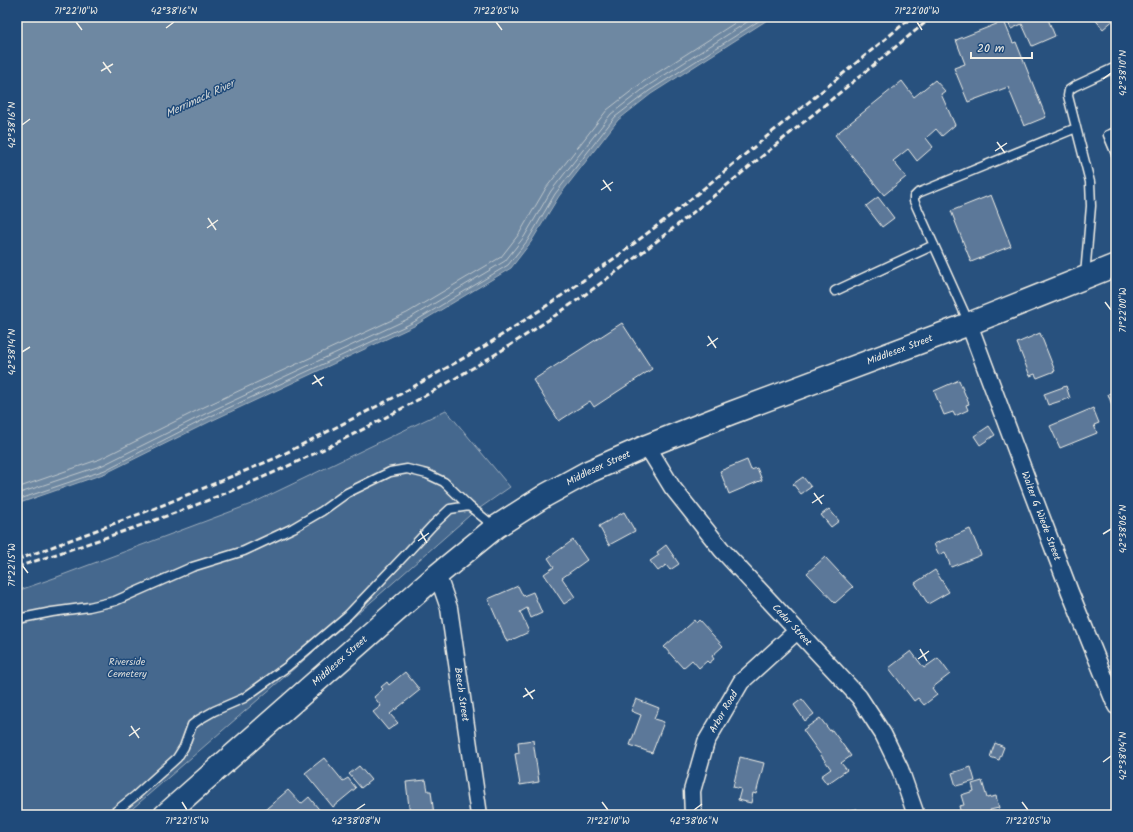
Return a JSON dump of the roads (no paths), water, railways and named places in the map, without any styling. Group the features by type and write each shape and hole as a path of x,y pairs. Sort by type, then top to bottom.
{"main road":[{"name":"Middlesex Street","path":"165,815 436,576 496,527 546,495 588,472 647,446 969,324 1116,265"}],"street":[{"name":"Walter G Wiede Street","path":"969,324 1070,592 1116,704"},
{"name":"Cedar Street","path":"647,446 672,487 722,550 859,697 879,728 900,770 916,815"},
{"name":"Beech Street","path":"436,576 450,608 479,815"},
{"name":"Arbor Road","path":"693,815 692,791 706,742 741,682 797,631"}],"lane":[{"path":"1085,278 1091,206 1090,182 1068,96 1069,90 1075,86 1116,68"},
{"path":"969,324 914,201 914,197 918,192 1076,128"},
{"path":"1116,132 1108,135 1116,154"},
{"path":"835,291 934,245"},
{"path":"17,620 52,612 89,607 116,601 192,567 244,551 293,528 322,511 347,493 390,472 407,469 427,474 444,482 469,506 496,527"},
{"path":"111,815 135,796 177,758 184,748 192,725 200,719 244,698 288,666 348,615 450,509 469,506"}],"water":[{"name":"Merrimack River","path":"17,17 772,17 651,94 618,120 559,196 531,242 511,268 414,326 211,421 106,473 17,504"}],"railway":[{"path":"17,560 158,507 276,458 397,396 485,346 554,301 619,255 675,212 912,17"},
{"path":"17,567 192,507 287,467 391,415 458,377 526,335 561,311 662,237 728,185 932,17"}],"park label":[{"name":"Riverside Cemetery","path":"127,668"}]}
